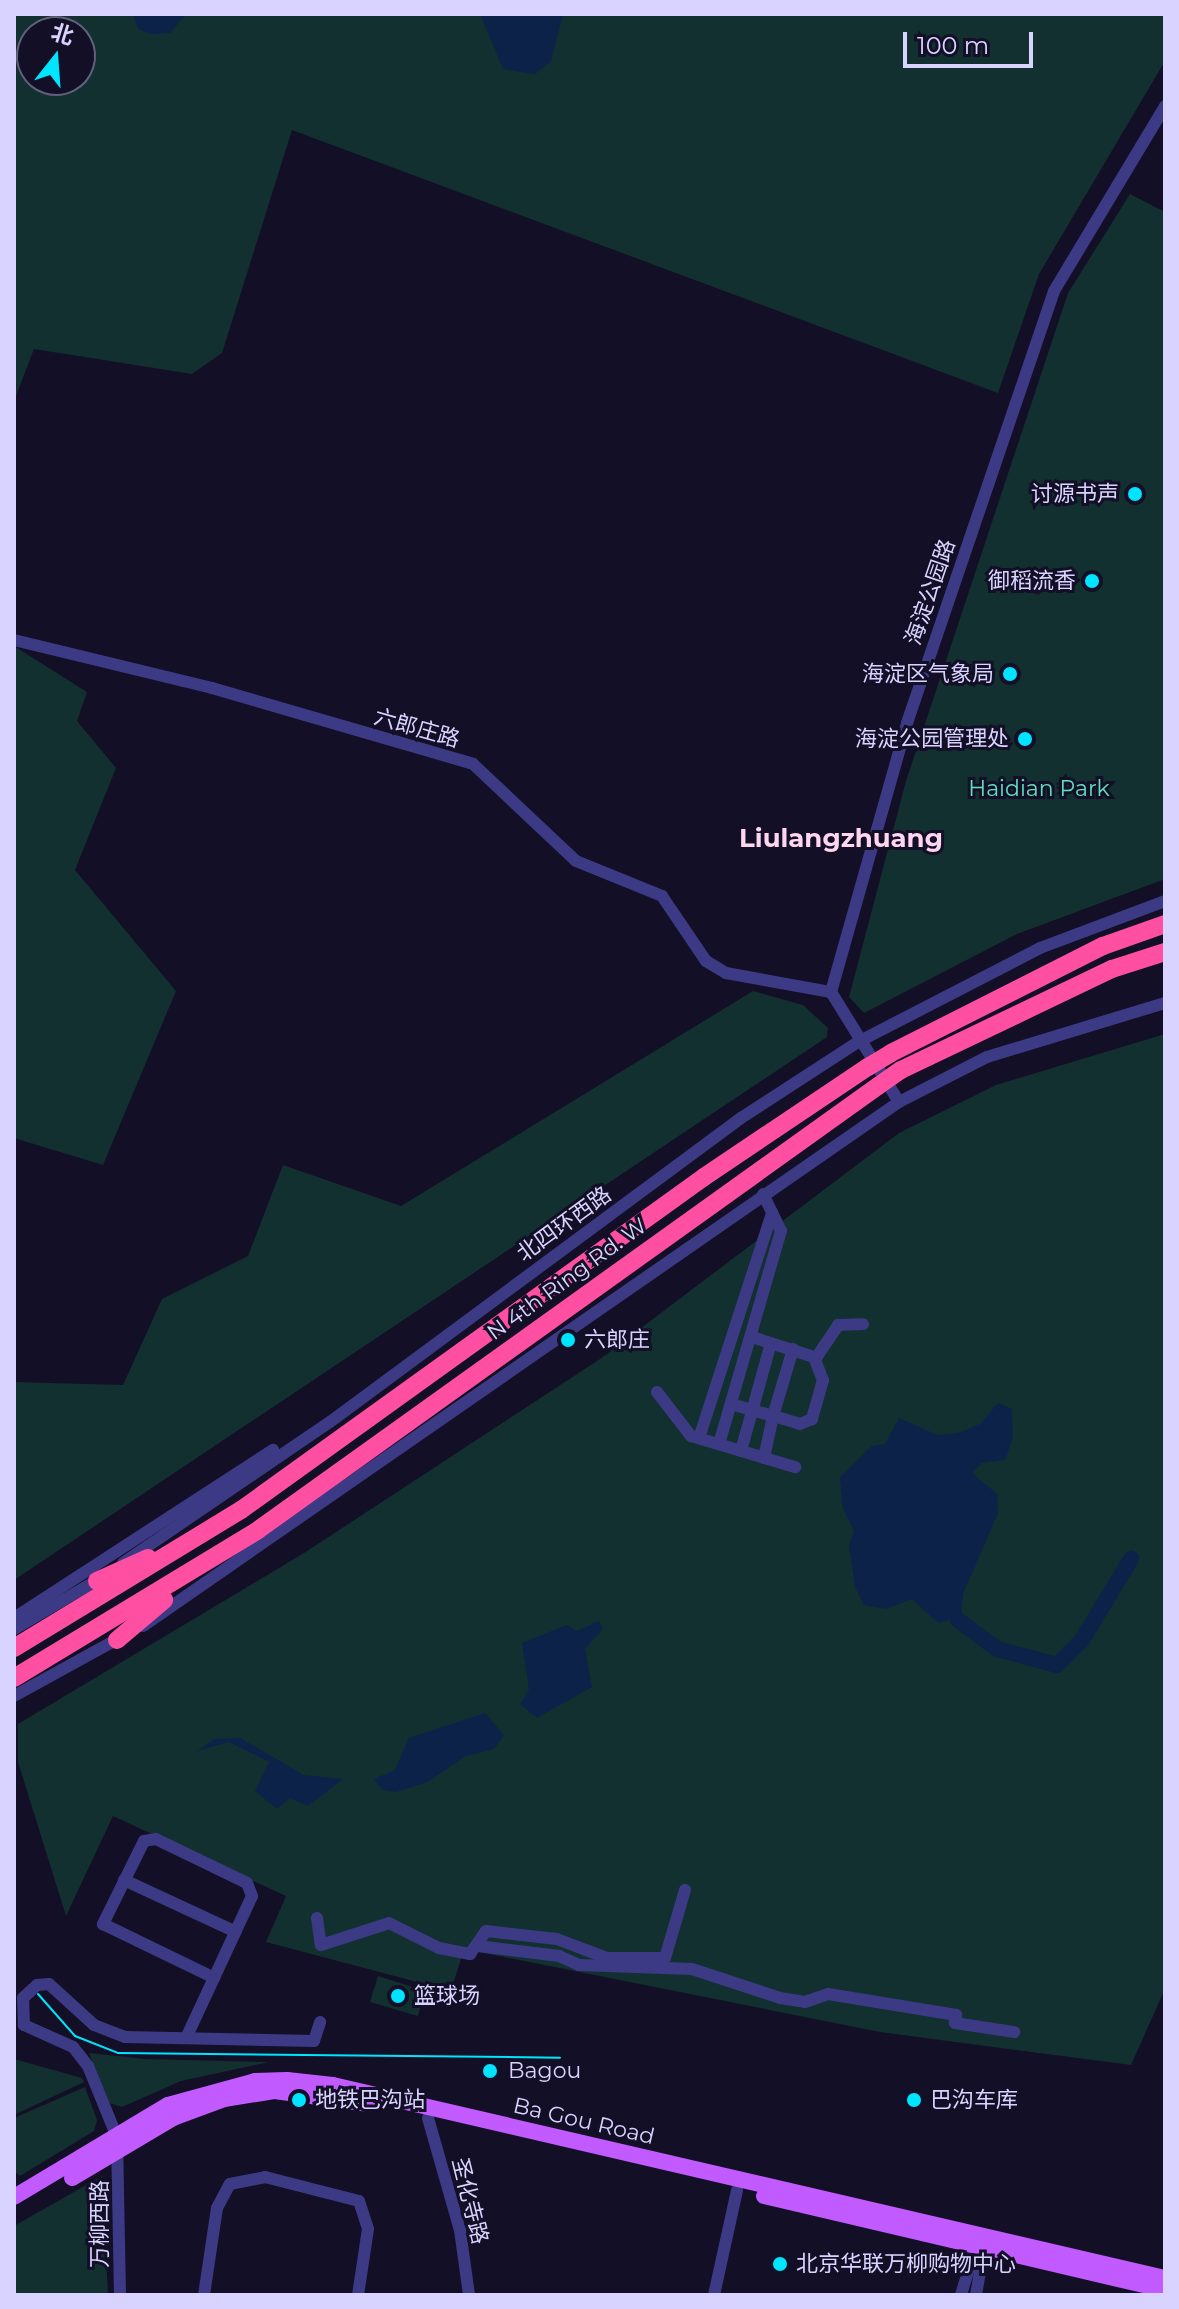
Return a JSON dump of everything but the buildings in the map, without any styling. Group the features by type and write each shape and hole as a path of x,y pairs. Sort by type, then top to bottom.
{"highway":[{"name":"N 4th Ring Rd. W","path":"14,1648 241,1510 704,1177 868,1067 1103,946 1165,924"},
{"name":"N 4th Ring Rd. W","path":"14,1678 258,1530 901,1070 1112,969 1165,952"},
{"path":"1112,969 1165,963"},
{"path":"97,1581 202,1535"},
{"path":"117,1640 216,1557"}],"main road":[{"name":"Ba Gou Road","path":"14,2208 118,2145 168,2105 203,2092 255,2081 316,2082 1165,2290"},
{"name":"Ba Gou Road","path":"14,2197 203,2104 275,2091 428,2118 980,2243 1165,2278"}],"street":[{"name":"海淀公园路","path":"831,992 907,723 1054,291 1165,106"},
{"name":"六郎庄路","path":"14,640 212,688 473,764 576,861 662,896 706,961 726,973 831,992"},
{"name":"北四环西路","path":"14,1629 97,1581 330,1422 741,1118 858,1042 1040,948 1165,901"},
{"path":"831,992 858,1042 899,1102"},
{"path":"14,1696 117,1640 317,1511 763,1194 899,1102 987,1057 1165,1003"},
{"path":"719,1444 781,1231 763,1194"},
{"path":"699,1438 772,1213"},
{"path":"816,1358 838,1325 863,1324"},
{"path":"752,1337 816,1358"},
{"path":"741,1451 771,1343"},
{"path":"764,1458 793,1349"},
{"path":"731,1404 800,1424 812,1419 823,1380 816,1358"},
{"path":"657,1392 684,1431 795,1467"},
{"path":"14,1618 246,1464 330,1422"},
{"path":"186,2038 236,1932 252,1896 247,1883 156,1839 140,1843 103,1924 214,1978"},
{"path":"124,1880 236,1932"},
{"path":"317,1918 321,1945 389,1923 439,1948 470,1954 486,1931 557,1939 607,1958 665,1958 685,1890"},
{"path":"478,1946 559,1956 579,1965 692,1969 780,1998 805,2002 828,1994 956,2015 955,2023 1014,2032"},
{"path":"118,2145 88,2066 73,2047 24,2025 23,1998 37,1985 49,1984 94,2025 125,2037 314,2041 320,2022"},
{"name":"圣化寺路","path":"428,2118 460,2230 469,2295"},
{"name":"万柳西路","path":"118,2145 120,2295"},
{"path":"204,2295 217,2208 230,2184 265,2177 359,2201 368,2229 358,2295"},
{"path":"714,2295 737,2190"},
{"path":"961,2295 980,2243"},
{"path":"976,2295 980,2243"}],"green space":[{"path":"14,14 1165,14 1165,61 1039,274 998,393 292,130 222,353 192,374 34,349 14,401"},
{"name":"Haidian Park","path":"1130,194 1165,212 1165,879 1017,934 864,1013 849,997 906,781 1068,293"},
{"path":"14,646 87,692 77,721 116,768 75,870 176,991 103,1165 14,1138"},
{"path":"753,991 803,1005 828,1028 827,1037 14,1580 14,1382 123,1385 162,1299 248,1256 283,1165 401,1206"},
{"path":"1165,1034 1165,1989 1131,2065 880,2032 464,1949 451,1991 266,1942 286,1896 113,1816 66,1916 18,1762 18,1724 304,1553 600,1359 899,1133 996,1085"},
{"name":"篮球场","path":"378,1976 425,1991 418,2016 370,2002"},
{"path":"89,2053 145,2059 269,2062 181,2081 122,2107 109,2103"},
{"path":"14,2059 82,2078 84,2082 14,2115"},
{"path":"85,2087 97,2120 94,2131 20,2176 14,2171 14,2118"},
{"path":"102,2176 108,2295 14,2295 14,2226"}],"water":[{"path":"133,14 186,14 170,33 151,34 138,29"},
{"path":"480,14 563,14 551,61 535,74 503,69"},
{"path":"998,1403 1012,1409 1013,1437 1005,1460 982,1463 972,1473 997,1494 998,1513 963,1594 961,1617 938,1623 912,1599 886,1609 864,1605 855,1587 849,1546 854,1531 843,1509 840,1477 872,1446 885,1444 899,1418 937,1435 958,1433 980,1424"},
{"path":"599,1621 603,1629 585,1649 592,1687 537,1718 520,1704 529,1690 522,1643 567,1625 577,1631"},
{"path":"485,1713 504,1735 494,1749 466,1756 428,1782 396,1792 382,1790 374,1779 395,1770 409,1738"},
{"path":"240,1738 304,1775 343,1779 308,1806 290,1798 277,1809 255,1791 269,1762 229,1742 197,1751 214,1739"}],"waterway":[{"path":"958,1620 997,1649 1057,1665 1082,1640 1131,1559"}],"tram line":[{"path":"38,1994 75,2036 118,2053 560,2058"}],"place":[{"name":"讨源书声","path":"1135,494"},
{"name":"御稻流香","path":"1092,581"},
{"name":"海淀区气象局","path":"1010,674"},
{"name":"海淀公园管理处","path":"1025,739"},
{"name":"六郎庄","path":"568,1340"},
{"name":"篮球场","path":"398,1996"},
{"name":"Bagou","path":"490,2071"},
{"name":"地铁巴沟站","path":"299,2100"},
{"name":"巴沟车库","path":"914,2100"},
{"name":"北京华联万柳购物中心","path":"780,2264"}],"district":[{"name":"Liulangzhuang","path":"841,839"}]}
